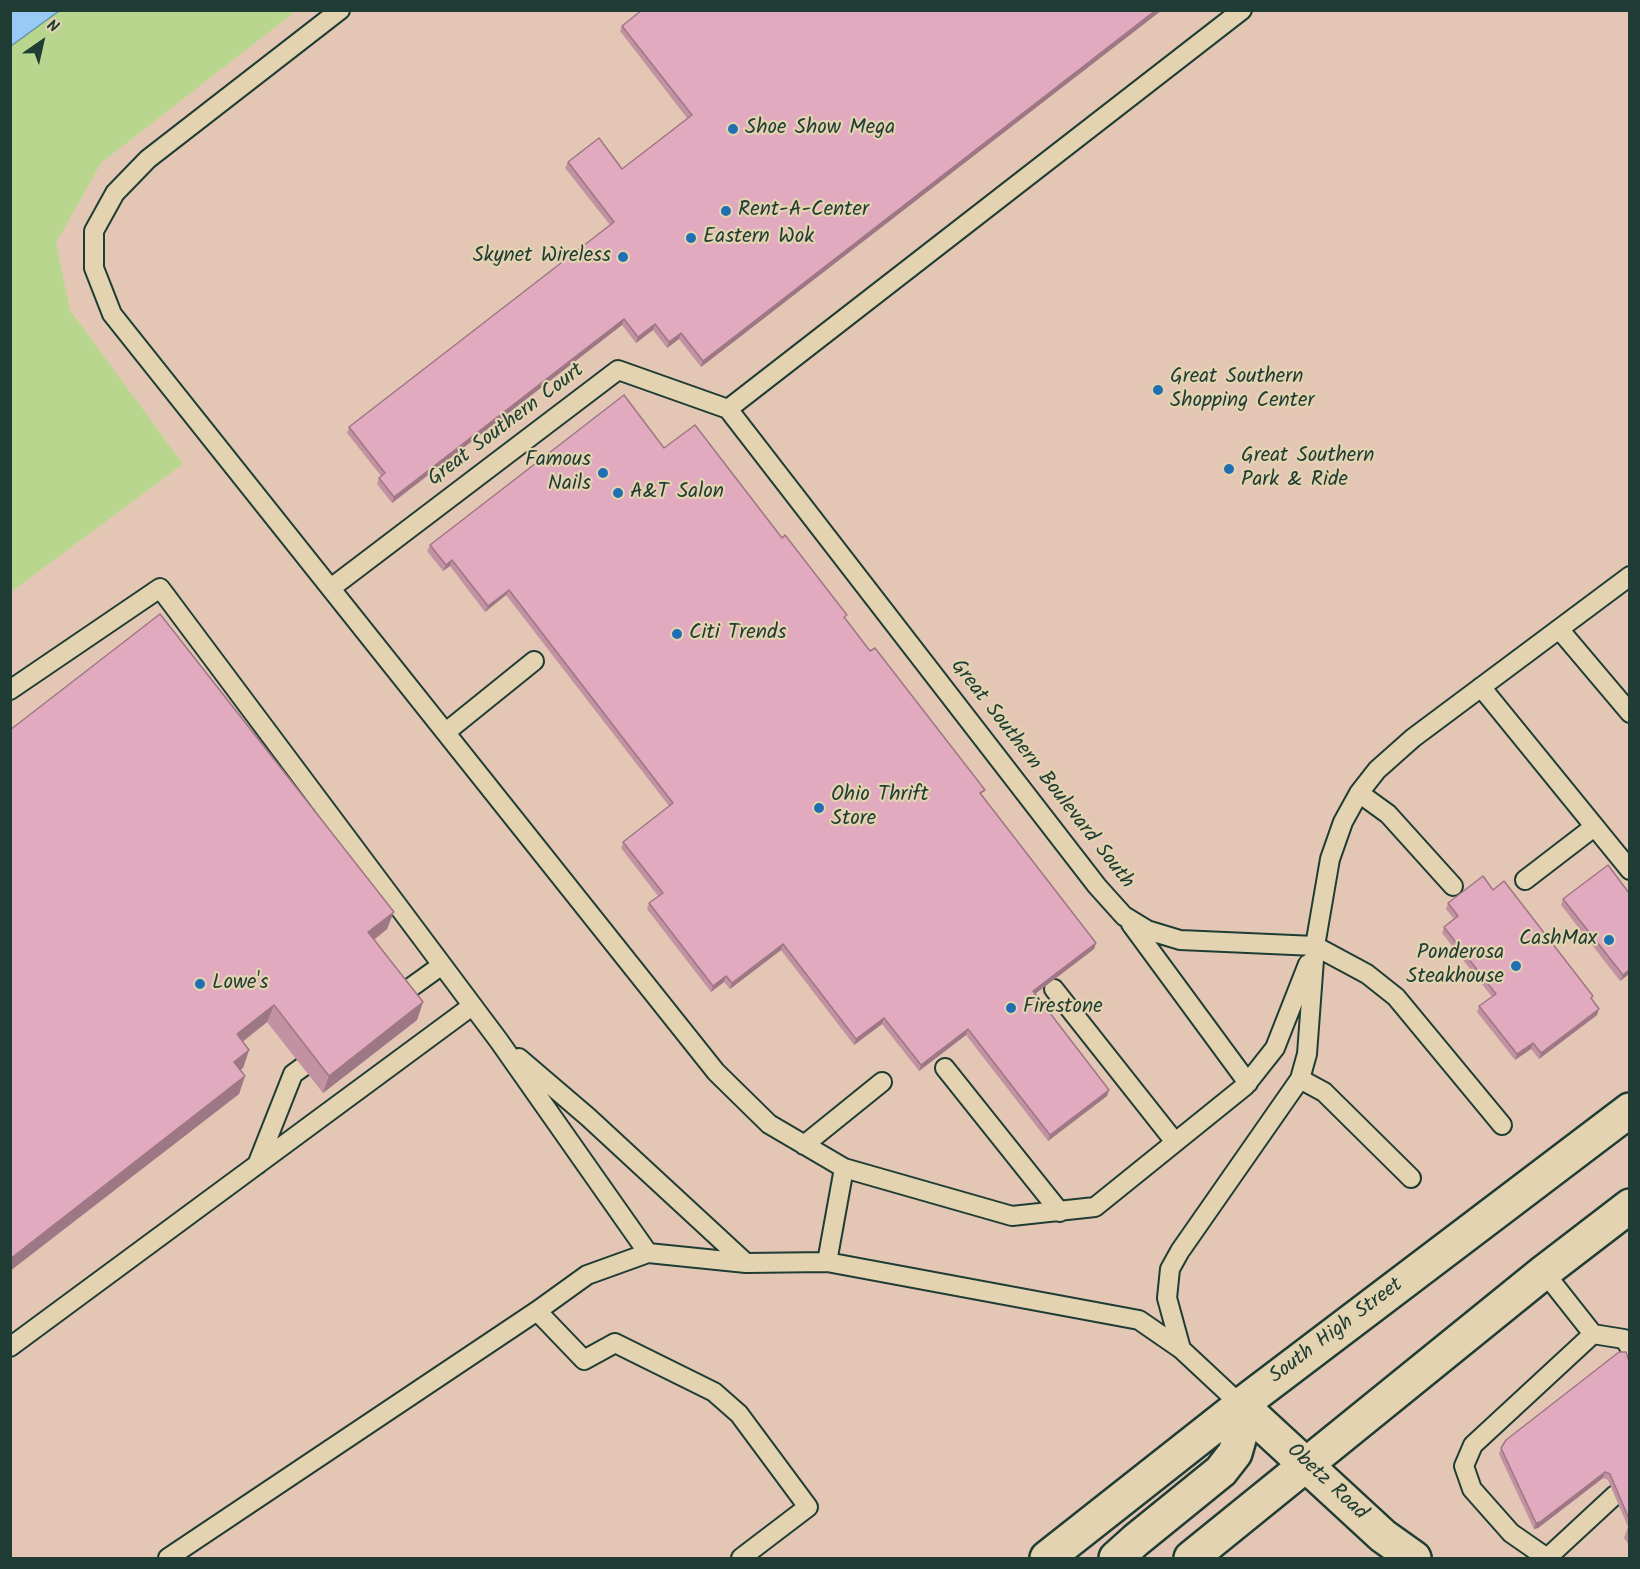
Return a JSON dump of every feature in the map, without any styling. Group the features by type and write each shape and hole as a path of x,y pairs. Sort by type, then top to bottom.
{"main road":[{"name":"South High Street","path":"1047,1558 1241,1405 1629,1110"},
{"path":"1191,1558 1305,1464 1629,1206"},
{"name":"Obetz Road","path":"1241,1405 1383,1536 1414,1558"},
{"path":"1116,1558 1221,1471 1234,1453 1240,1432 1241,1405"}],"lane":[{"path":"340,10 148,159 115,193 94,231 94,268 112,314 716,1072 769,1124 844,1168 1012,1216 1095,1207 1248,1083 1275,1048 1315,946"},
{"path":"728,409 1242,10"},
{"name":"Great Southern Court","path":"331,588 618,370 728,409"},
{"name":"Great Southern Boulevard South","path":"728,409 1089,876 1124,916 1147,930 1180,940 1315,946"},
{"path":"1181,1348 1167,1298 1170,1269 1180,1251 1300,1079 1307,1054 1315,946 1330,859 1342,822 1359,793 1377,770 1413,738 1629,576"},
{"path":"10,690 160,588 499,1041 648,1253"},
{"path":"1559,629 1629,713"},
{"path":"446,732 534,661"},
{"path":"1481,687 1629,870"},
{"path":"1359,793 1388,814 1453,886"},
{"path":"1525,880 1594,827"},
{"path":"1124,916 1248,1083"},
{"path":"1315,946 1367,974 1396,997 1502,1125"},
{"path":"377,1012 442,965"},
{"path":"1054,989 1175,1142"},
{"path":"10,1347 472,1006"},
{"path":"257,1165 293,1074 340,1040"},
{"path":"499,1041 588,1117 697,1215 746,1263"},
{"path":"945,1068 1060,1212"},
{"path":"1300,1079 1324,1092 1411,1178"},
{"path":"804,1145 882,1082"},
{"path":"827,1262 844,1168"},
{"path":"168,1558 537,1311 587,1275 648,1253 746,1263 827,1262 1139,1320 1181,1348 1241,1405"},
{"path":"1544,1272 1593,1334 1624,1340 1629,1348"},
{"path":"537,1311 584,1360 615,1344 714,1392 739,1413 808,1507 741,1558"},
{"path":"1593,1334 1473,1444 1464,1466 1472,1489 1511,1533 1547,1558 1615,1495"}],"shaded area":[{"path":"296,11 1629,11 1629,1558 11,1558 11,592 183,464 70,310 55,243 101,163"}],"green space":[{"path":"11,11 296,11 101,163 56,243 70,310 183,464 11,592"}],"water":[{"path":"11,10 59,10 59,11 11,46"}],"building":[{"path":"642,10 1156,10 703,361 681,333 669,342 655,324 638,337 624,319 394,497 379,478 385,473 349,427 614,222 568,162 599,138 622,169 692,115 622,26"},
{"path":"624,395 664,448 695,425 782,538 785,535 847,615 844,617 870,651 875,648 985,790 980,793 1096,943 1033,991 1109,1090 1050,1135 968,1029 921,1065 884,1018 856,1039 783,944 732,983 726,976 713,986 649,903 663,893 623,842 673,803 509,590 488,606 452,560 446,565 430,545"},
{"name":"Lowe's","path":"160,614 394,912 368,932 423,1002 329,1076 274,1005 237,1034 249,1050 234,1062 245,1076 10,1259 10,730"},
{"name":"CashMax","path":"1608,865 1629,893 1629,970 1623,975 1563,899"},
{"name":"Ponderosa Steakhouse","path":"1483,876 1493,890 1504,881 1593,996 1591,998 1599,1009 1541,1053 1533,1043 1517,1054 1479,1006 1496,994 1444,927 1458,916 1448,903"},
{"path":"1619,1352 1626,1352 1629,1361 1629,1519 1610,1474 1605,1472 1536,1523 1501,1448 1506,1440"}],"place":[{"name":"Shoe Show Mega","path":"733,129"},
{"name":"Rent-A-Center","path":"726,211"},
{"name":"Eastern Wok","path":"691,238"},
{"name":"Skynet Wireless","path":"623,257"},
{"name":"Great Southern Shopping Center","path":"1158,390"},
{"name":"Great Southern Park & Ride","path":"1229,469"},
{"name":"Famous Nails","path":"603,473"},
{"name":"A&T Salon","path":"618,493"},
{"name":"Citi Trends","path":"677,634"},
{"name":"Ohio Thrift Store","path":"819,808"},
{"name":"CashMax","path":"1609,940"},
{"name":"Ponderosa Steakhouse","path":"1516,966"},
{"name":"Lowe's","path":"200,984"},
{"name":"Firestone","path":"1011,1008"}]}
